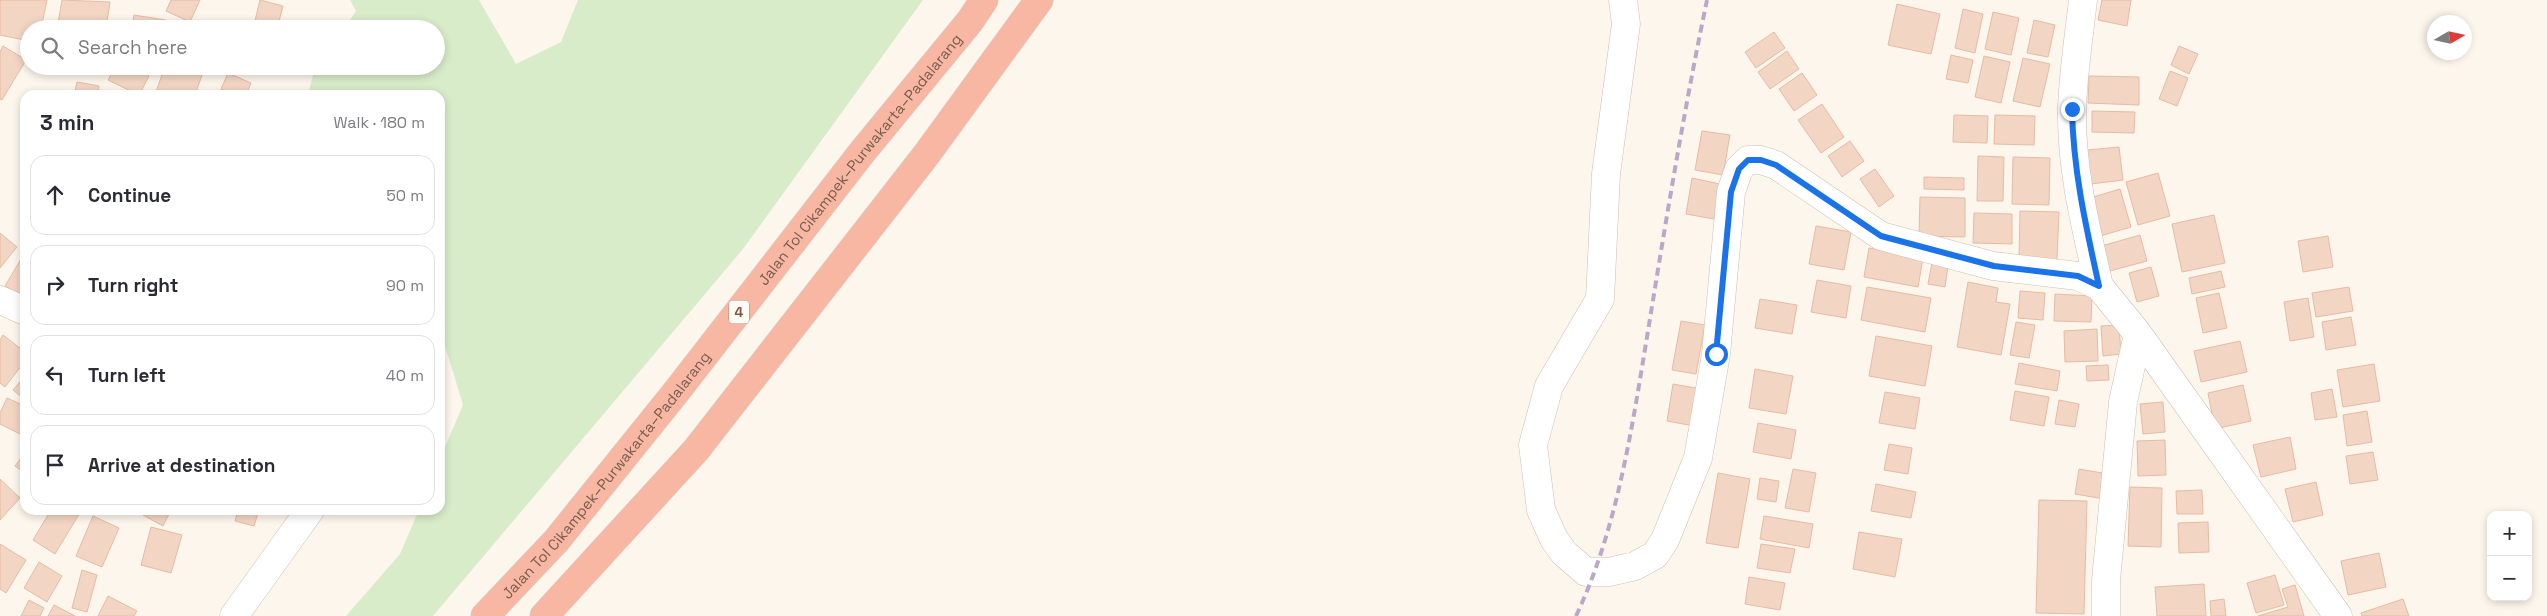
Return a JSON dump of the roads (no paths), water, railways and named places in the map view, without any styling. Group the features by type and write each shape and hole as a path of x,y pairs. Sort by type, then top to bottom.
{"highway":[{"name":"Jalan Tol Cikampek–Purwakarta–Padalarang","path":"484,616 562,534 676,392 863,151 970,21 984,0"},
{"path":"544,616 696,450 926,155 1039,0"}],"street":[{"path":"1623,0 1626,24 1606,174 1600,299 1549,386 1533,445 1541,510 1554,539 1564,553 1586,572 1601,573 1634,566 1655,555 1669,531 1698,458 1716,354 1731,192 1739,169 1748,160 1761,160 1776,165 1881,236 1994,266 2078,276 2099,286 2138,334 2338,616"},
{"path":"2083,0 2072,109 2073,135 2080,203 2099,286"},
{"path":"0,300 20,309"},
{"path":"2106,616 2106,580 2123,402 2138,334"},
{"path":"234,616 306,515"}],"railway":[{"path":"1576,616 1603,547 1622,476 1636,404 1683,124 1707,0"}]}
